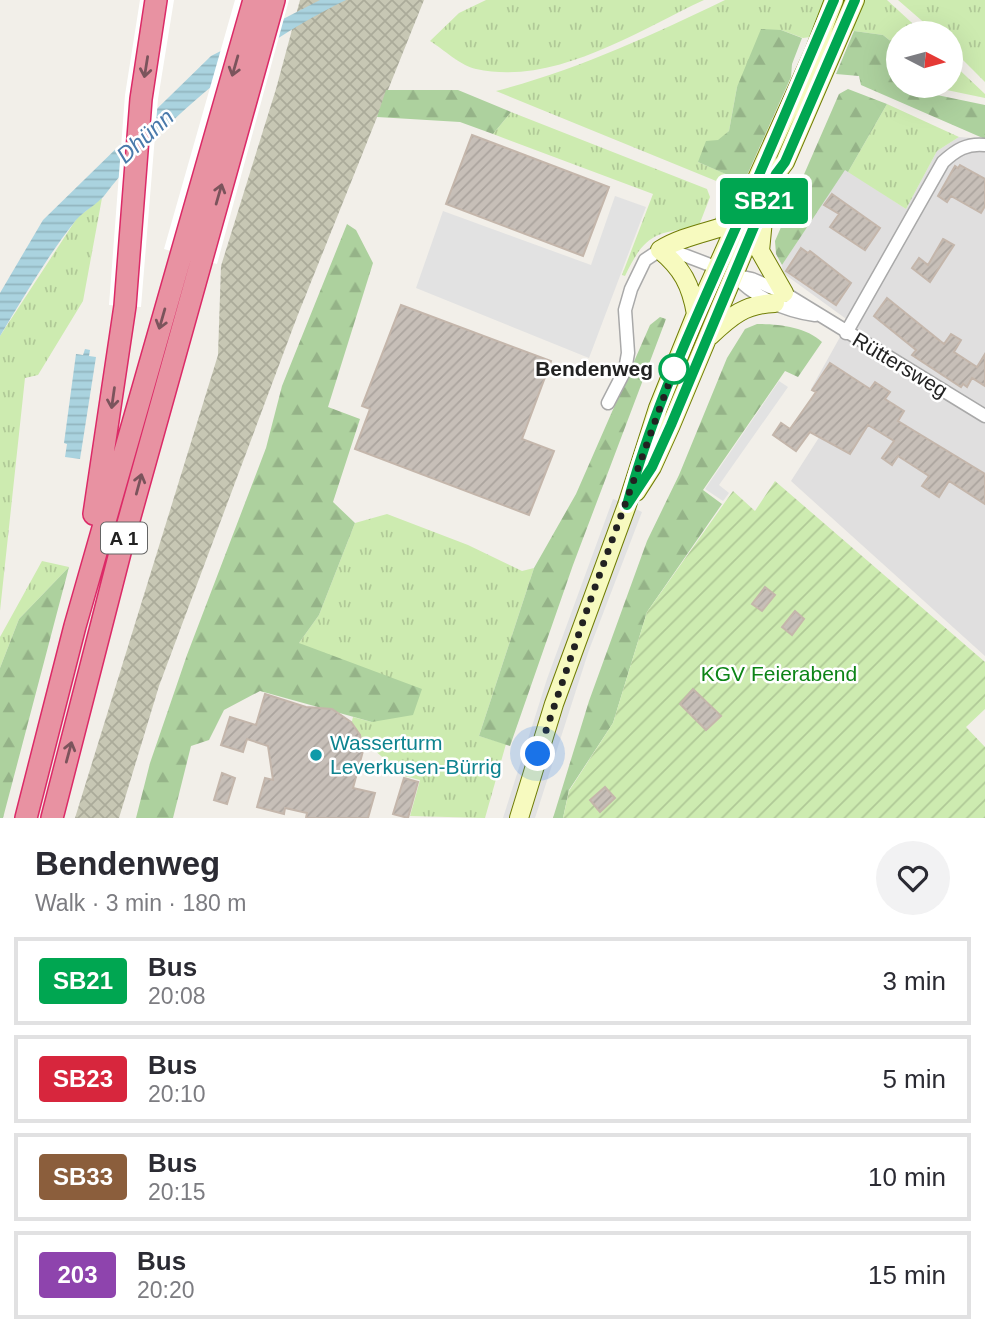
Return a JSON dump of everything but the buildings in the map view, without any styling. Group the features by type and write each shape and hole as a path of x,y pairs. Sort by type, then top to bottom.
{"highway":[{"path":"75,626 109,428 125,306 141,99 156,0"},
{"name":"A 1","path":"52,818 254,0"},
{"name":"A 1","path":"26,818 75,626 190,256 274,0"}],"main road":[{"path":"705,341 732,314 746,307 780,298 763,261 759,241 762,223 782,177 822,55 834,0"},
{"path":"627,505 652,467 705,341 739,222 822,55 855,0"},
{"path":"519,818 584,616 627,505 637,467 696,314 725,272 776,174 785,162"},
{"path":"696,314 688,282 677,264 660,250 679,238 707,233 739,222"}],"street":[{"path":"846,333 943,162 955,150 970,145 985,145"},
{"path":"608,403 625,370 628,353 625,310 631,289 645,260 660,250"},
{"name":"Rüttersweg","path":"660,250 676,252 725,272 752,279 799,313 815,315 985,416"}],"shaded area":[{"path":"300,0 424,0 297,317 159,686 119,818 75,818 218,355 221,266 276,89"},
{"path":"959,137 985,139 985,656 791,481 838,408 811,389 849,321 783,273 782,265 845,169 906,209 937,151"},
{"path":"615,196 646,207 589,358 416,288 443,211 591,265"},
{"path":"779,381 788,387 719,485 729,493 723,501 705,489"},
{"path":"613,499 619,501 553,682 511,818 503,818 547,679"},
{"path":"636,509 642,512 589,650 535,818 527,818 566,693"}],"green space":[{"path":"486,0 704,0 594,53 535,70 506,72 470,67 430,41 459,13"},
{"path":"725,0 887,0 910,21 886,21 886,37 854,31 803,38 781,30 737,87 729,131 698,162 747,183 730,216 713,225 726,185 496,91 555,73 641,39"},
{"path":"898,0 985,0 985,82 963,60 963,21 922,21"},
{"path":"761,29 781,30 802,38 792,64 791,77 744,182 698,162 706,141 718,140 729,131 737,87"},
{"path":"854,31 886,37 886,96 861,85 859,76 836,74"},
{"path":"963,73 985,94 985,98 963,93"},
{"path":"848,89 887,104 848,172 845,170 782,265 776,254 775,241 839,94"},
{"path":"386,90 458,90 511,112 493,134 460,122 377,117"},
{"path":"891,98 951,98 985,105 985,139"},
{"path":"887,104 959,137 937,151 906,209 848,172"},
{"path":"511,112 707,189 710,197 698,228 671,231 652,238 638,252 625,276 622,275 653,194 493,134"},
{"path":"102,198 83,301 38,375 25,378 0,611 0,336 77,218"},
{"path":"347,224 356,230 373,263 328,407 360,419 333,502 355,523 319,615 299,643 422,689 413,715 372,722 260,691 224,710 209,740 191,746 173,818 136,818 150,763 187,655 266,448 282,386"},
{"path":"660,317 666,319 573,565 510,746 479,736 534,568 576,494 650,325"},
{"path":"757,324 800,330 822,342 798,377 785,371 703,490 722,504 647,612 613,723 569,790 563,818 553,818 589,701 647,541 679,475 727,358 745,329"},
{"name":"KGV Feierabend","path":"775,481 985,662 985,709 966,727 985,747 985,818 563,818 569,791 613,723 647,612 733,491 755,511"},
{"path":"387,514 468,545 522,571 534,568 479,736 506,744 485,818 410,816 420,780 404,776 350,729 353,717 372,722 299,643 319,615 355,523"},
{"path":"42,561 69,567 19,619 0,668 0,637"},
{"path":"69,567 3,818 0,818 0,668 19,619"}],"water":[{"name":"Dhünn","path":"320,0 346,0 246,60 184,110 155,138 104,196 76,220 0,336 0,293 43,220 211,56"},
{"path":"85,349 90,350 89,356 96,357 80,459 65,457 67,444 64,443 76,354 83,355"}],"pier":[{"path":"140,0 174,0 158,99 141,307 109,305 125,95"},
{"path":"235,0 289,0 217,264 164,249"}],"bus line":[{"name":"SB21","path":"834,0 814,52 696,314 658,408 627,505 652,467 671,425 776,174 785,162 855,0"}],"place":[{"name":"Bendenweg","path":"674,369"},
{"name":"Wasserturm Leverkusen-Bürrig","path":"316,755"}],"route":[{"path":"538,754 589,604 627,505 637,467 674,369"}]}
